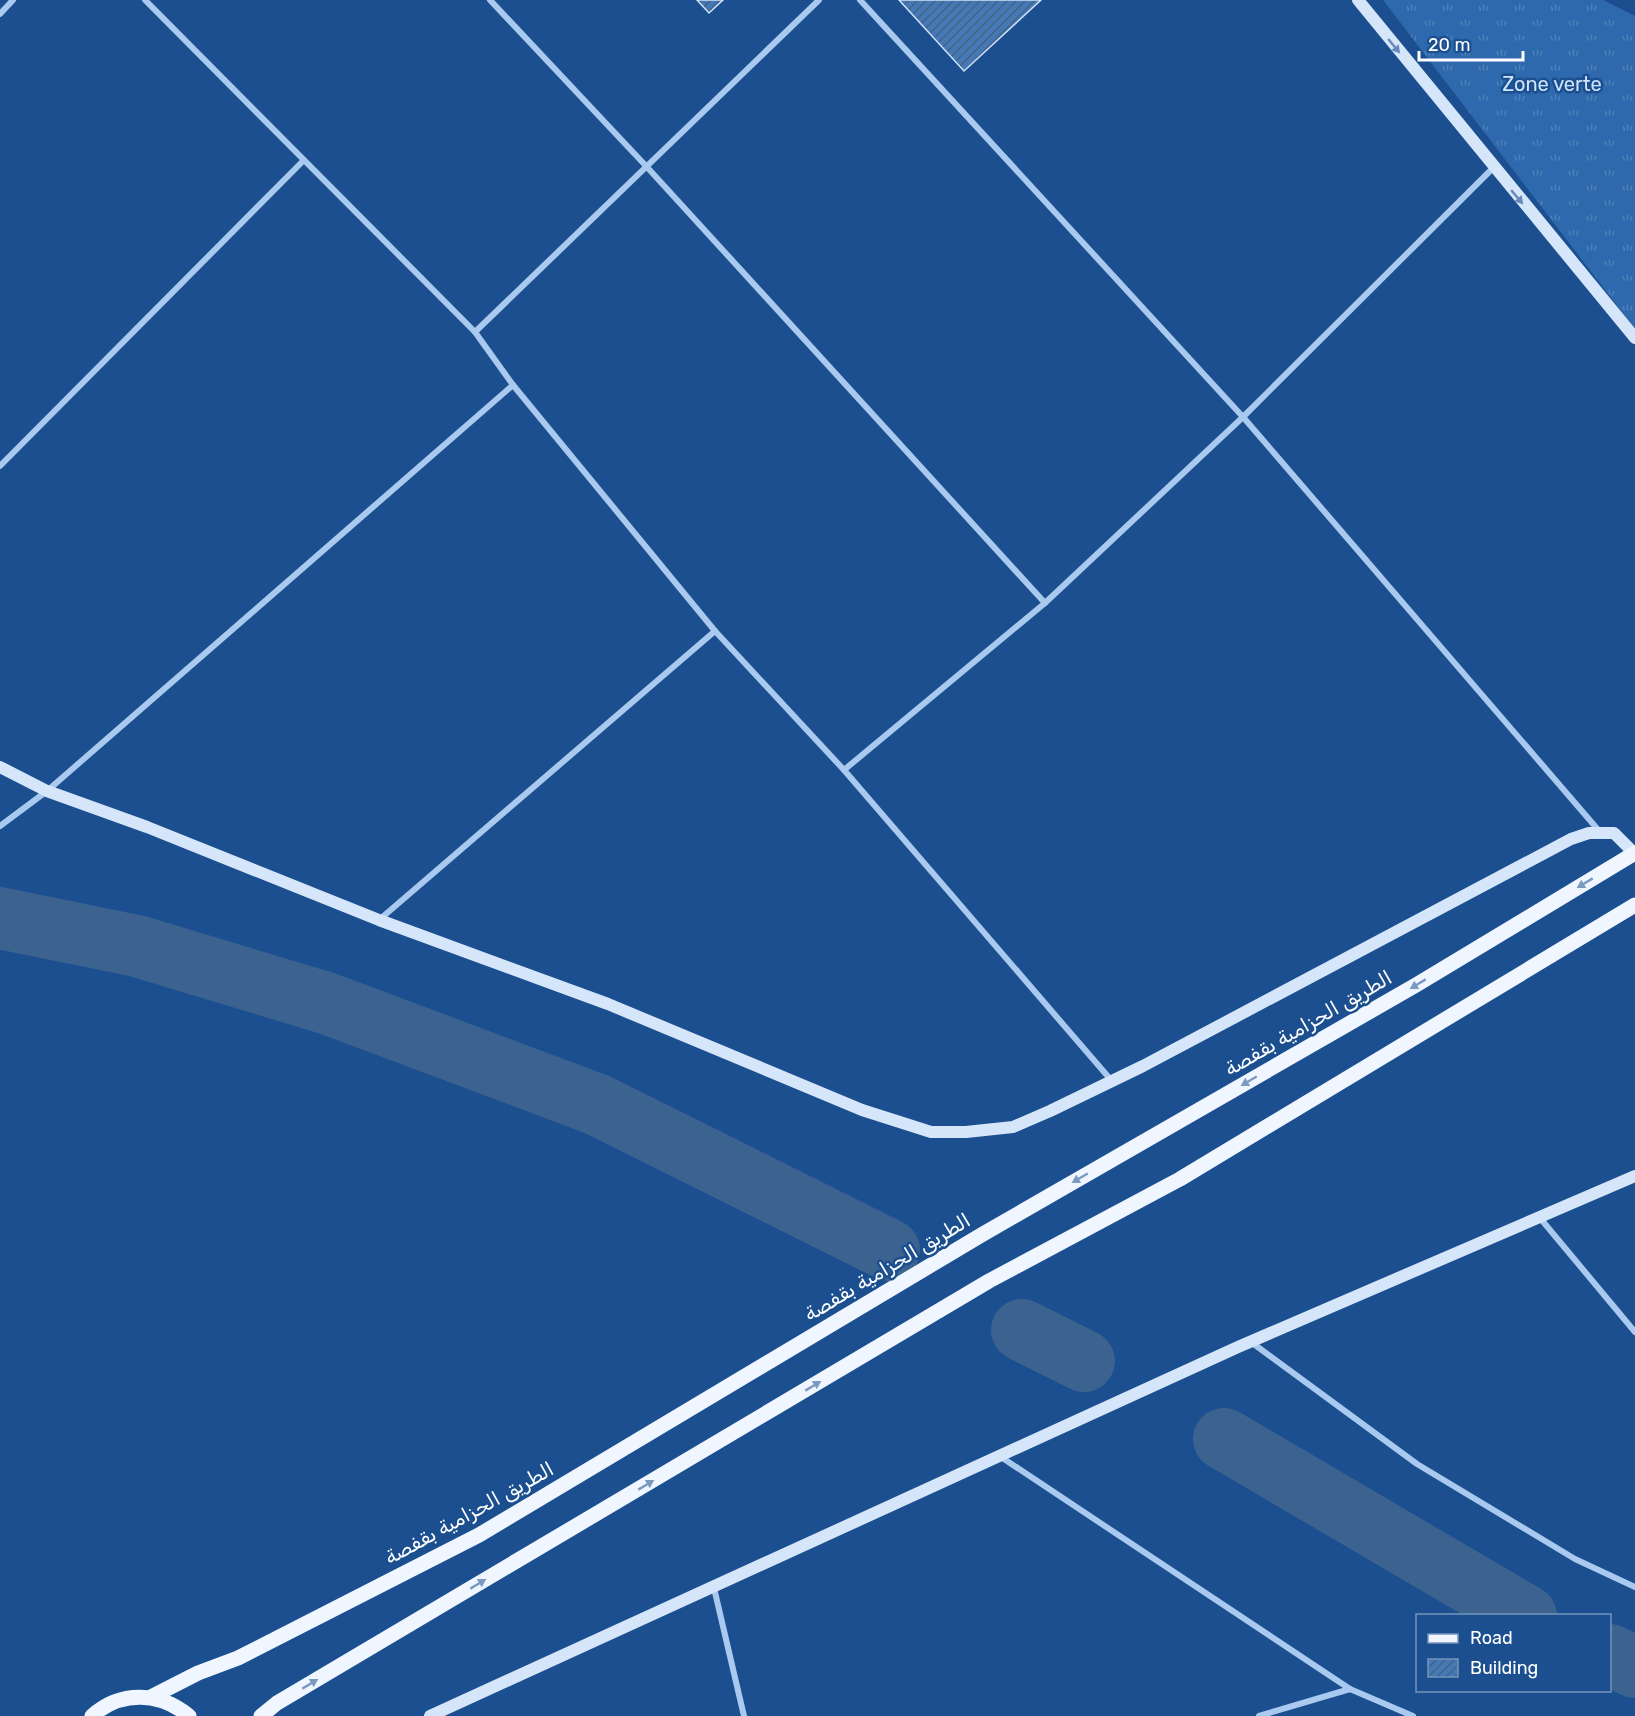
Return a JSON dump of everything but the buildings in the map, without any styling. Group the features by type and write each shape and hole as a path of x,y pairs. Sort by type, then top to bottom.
{"main road":[{"name":"الطريق الحزامية بقفصة","path":"150,1697 178,1681 238,1658 479,1535 983,1234 1416,985 1635,853"},
{"path":"261,1716 278,1703 989,1281 1180,1179 1635,905"},
{"path":"92,1716 119,1699 150,1697 178,1706 189,1716"}],"street":[{"path":"0,14 13,0"},
{"path":"145,0 475,332 513,385 715,631 844,770 1111,1080"},
{"path":"490,0 646,166 1045,603"},
{"path":"475,332 819,0"},
{"path":"860,0 1243,417 1600,832"},
{"path":"1358,0 1493,168 1635,338"},
{"path":"0,466 303,161"},
{"path":"844,770 1045,603 1243,417 1493,168"},
{"path":"0,826 47,791 513,385"},
{"path":"379,920 715,631"},
{"path":"0,767 47,791 147,826 379,920 608,1004 862,1110 931,1132 966,1132 1012,1127 1143,1066 1570,838 1600,832 1618,835 1635,853"},
{"path":"430,1716 1251,1342 1635,1176"},
{"path":"1540,1218 1635,1332"},
{"path":"1251,1342 1417,1464 1575,1559 1635,1587"},
{"path":"1001,1457 1350,1689 1413,1716"},
{"path":"714,1588 744,1716"},
{"path":"1259,1716 1350,1689"}],"green space":[{"name":"Zone verte","path":"1383,0 1603,0 1635,16 1635,329"}],"waterway":[{"path":"0,918 137,946 326,1003 598,1105 889,1250"},
{"path":"1022,1330 1084,1361"},
{"path":"1224,1439 1523,1614"},
{"path":"1611,1655 1635,1667"}]}
